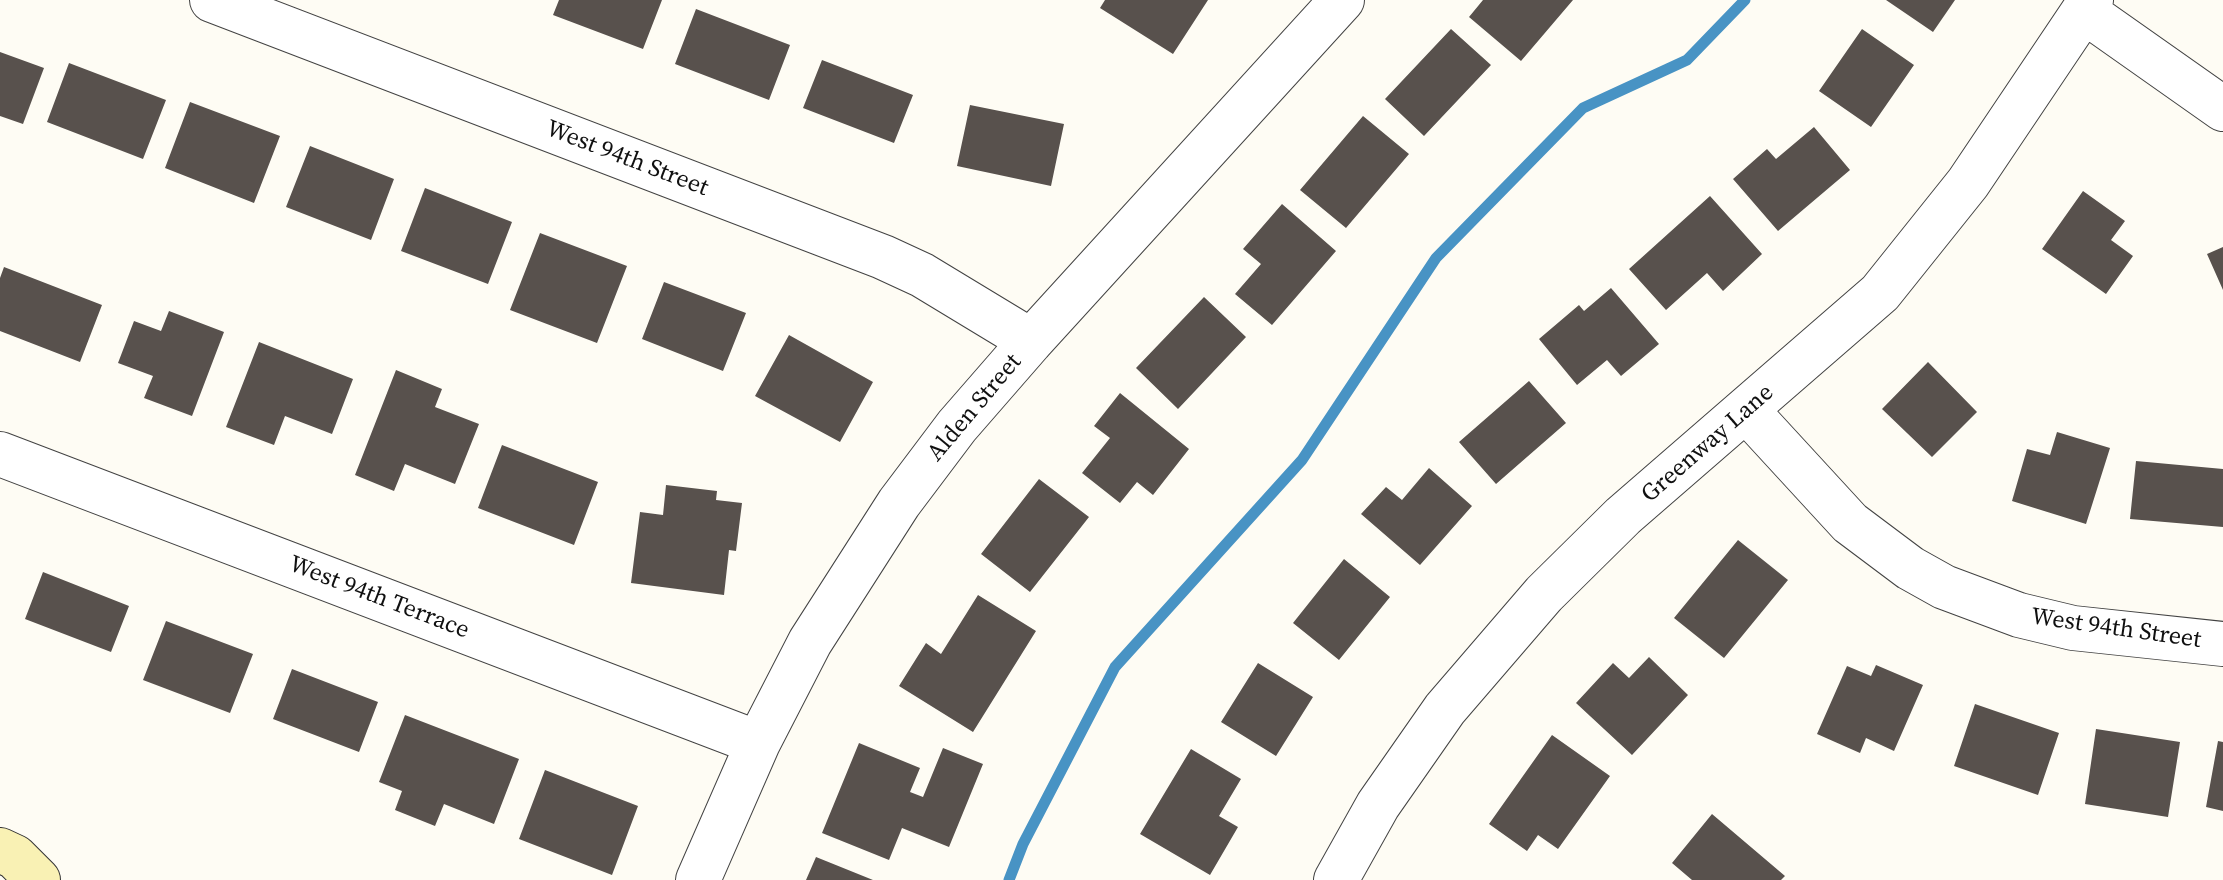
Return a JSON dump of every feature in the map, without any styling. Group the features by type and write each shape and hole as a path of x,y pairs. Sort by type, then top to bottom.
{"main road":[{"path":"0,850 15,857 38,880"}],"street":[{"name":"West 94th Street","path":"212,0 883,257 922,275 1031,341"},
{"name":"Alden Street","path":"698,880 758,743 810,642 899,503 957,426 1031,341 1342,0"},
{"name":"Greenway Lane","path":"1336,880 1378,805 1445,709 1544,594 1623,516 1880,293 1968,183 2088,6 2223,109"},
{"name":"West 94th Street","path":"1747,411 1850,523 1910,568 1944,587 2019,615 2073,628 2223,644"},
{"name":"West 94th Terrace","path":"0,454 758,743"}],"building":[{"path":"559,0 662,0 643,49 553,15"},
{"path":"1105,0 1208,0 1173,54 1100,8"},
{"path":"1483,0 1573,0 1521,61 1469,17"},
{"path":"1886,0 1955,0 1933,32"},
{"path":"696,9 790,45 769,100 675,64"},
{"path":"1451,29 1491,65 1424,136 1385,99"},
{"path":"1862,29 1914,65 1871,127 1819,91"},
{"path":"0,52 44,68 23,124 0,116"},
{"path":"822,60 913,95 894,143 803,108"},
{"path":"69,63 166,100 143,159 47,122"},
{"path":"190,102 280,136 254,203 165,168"},
{"path":"970,105 1064,124 1051,186 957,166"},
{"path":"1363,116 1409,154 1346,228 1300,190"},
{"path":"1814,127 1850,170 1778,231 1733,179 1767,149 1776,159"},
{"path":"310,146 394,179 371,240 286,207"},
{"path":"425,188 512,222 488,284 401,251"},
{"path":"2083,191 2125,221 2111,240 2133,256 2106,294 2042,249"},
{"path":"1710,196 1762,254 1723,291 1707,273 1666,310 1629,269"},
{"path":"1282,204 1336,251 1272,325 1235,294 1261,264 1243,249"},
{"path":"540,233 627,266 597,343 510,310"},
{"path":"2223,247 2223,290 2207,254"},
{"path":"4,267 102,305 80,362 0,331 0,278"},
{"path":"664,282 746,313 723,371 642,339"},
{"path":"1611,288 1659,344 1621,376 1607,360 1577,385 1539,339 1579,305 1584,311"},
{"path":"1204,297 1246,337 1178,409 1136,368"},
{"path":"169,311 224,332 192,416 144,398 153,376 118,363 134,321 161,331"},
{"path":"789,335 873,382 840,442 755,396"},
{"path":"259,342 353,379 332,434 285,416 274,445 226,427"},
{"path":"1928,362 1977,412 1932,457 1882,409"},
{"path":"396,370 442,389 435,407 479,424 455,484 405,464 394,491 355,475"},
{"path":"1529,381 1566,423 1496,484 1459,442"},
{"path":"1120,393 1189,449 1153,495 1137,482 1120,503 1082,473 1110,438 1094,426"},
{"path":"2057,432 2110,448 2086,524 2012,501 2027,449 2050,455"},
{"path":"502,445 598,482 574,545 478,508"},
{"path":"2136,461 2223,469 2223,527 2130,519"},
{"path":"1429,468 1472,506 1420,565 1361,514 1386,487 1402,500"},
{"path":"1039,479 1089,517 1030,592 981,554"},
{"path":"666,485 717,491 716,500 742,503 736,551 729,550 724,595 631,583 640,512 663,515"},
{"path":"1738,540 1788,580 1724,658 1674,618"},
{"path":"1344,559 1390,597 1339,660 1293,623"},
{"path":"43,572 129,606 111,652 25,619"},
{"path":"978,595 1036,631 973,732 899,686 926,643 941,654"},
{"path":"166,621 253,654 230,713 143,680"},
{"path":"1649,657 1688,695 1632,755 1576,703 1613,663 1629,678"},
{"path":"1258,663 1313,697 1276,756 1221,722"},
{"path":"1876,665 1923,685 1894,751 1866,738 1860,753 1817,734 1847,666 1871,676"},
{"path":"292,669 378,702 359,752 273,719"},
{"path":"1975,704 2059,733 2038,795 1954,766"},
{"path":"405,715 519,759 494,824 444,804 435,826 395,810 402,791 379,782"},
{"path":"2096,729 2180,742 2168,817 2085,804"},
{"path":"1552,735 1610,776 1558,849 1538,835 1527,851 1489,824"},
{"path":"2218,741 2223,742 2223,811 2206,807"},
{"path":"859,743 920,768 910,792 923,797 943,748 983,764 949,847 902,828 889,860 822,833"},
{"path":"1191,749 1241,779 1219,816 1238,827 1210,875 1140,834"},
{"path":"545,770 638,806 612,875 519,839"},
{"path":"1712,814 1785,876 1781,880 1692,880 1672,863"},
{"path":"816,857 873,880 806,880"}],"waterway":[{"path":"1009,880 1023,844 1115,667 1302,460 1436,258 1583,108 1687,60 1745,0"}]}
